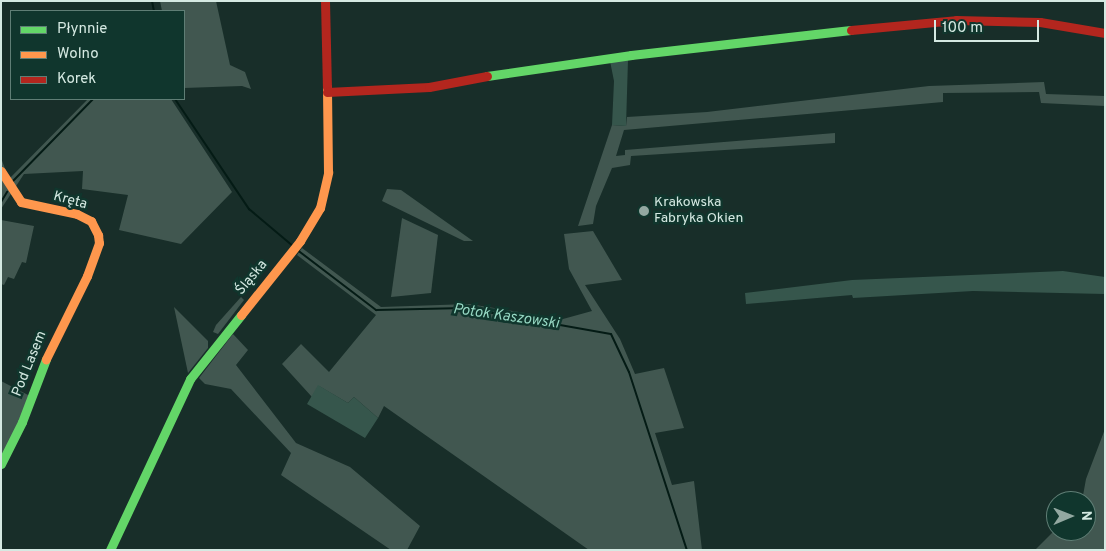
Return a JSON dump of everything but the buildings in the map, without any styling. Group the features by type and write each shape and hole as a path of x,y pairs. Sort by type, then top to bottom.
{"street":[{"name":"Śląska","path":"110,550 190,379 300,241 320,208 327,183 325,1"},
{"path":"327,92 429,87 486,76 631,55 956,20 1040,22 1105,33"},
{"name":"Kręta","path":"1,171 21,202 77,214 91,221 98,235 98,243 87,276"},
{"name":"Pod Lasem","path":"1,464 22,422 51,344 87,276"}],"shaded area":[{"path":"160,1 216,1 230,65 245,72 251,89 242,86 185,88 185,10 162,10"},
{"path":"1044,82 1046,94 1105,96 1105,106 1041,103 1039,92 943,93 943,102 624,130 616,156 625,155 625,150 835,133 835,143 631,156 630,165 612,168 596,206 593,224 578,226 612,125 626,126 627,117 707,112 929,86"},
{"path":"87,100 172,100 232,192 181,244 119,230 128,195 82,189 83,171 24,174 1,209 1,158 9,179"},
{"path":"387,189 401,190 473,241 464,241 382,201"},
{"path":"402,218 438,235 431,293 391,297"},
{"path":"1,220 34,226 26,263 22,262 14,279 8,277 4,285 1,284"},
{"path":"593,231 622,280 585,285 620,339 635,374 664,368 684,428 655,433 672,485 694,481 702,550 589,550 384,406 378,418 354,397 348,403 319,386 312,397 282,364 301,344 329,372 376,315 297,255 302,248 381,307 469,304 563,319 592,311 569,269 564,234"},
{"path":"241,297 244,300 218,334 213,332 216,325"},
{"path":"174,307 208,341 208,348 188,373"},
{"path":"233,334 248,350 236,365 296,443 350,467 420,526 407,550 391,550 281,475 291,453 231,389 205,384 199,378"},
{"path":"1,381 30,396 1,460"},
{"path":"1105,429 1105,550 1035,550 1046,539 1046,541 1096,541 1096,491 1084,491 1086,479"}],"green space":[{"path":"628,60 626,126 612,125 614,81 610,61"},
{"path":"1063,271 1105,277 1105,294 973,291 853,298 852,295 746,304 745,293 852,280"},
{"path":"318,385 348,403 354,397 378,418 365,438 307,404"}],"waterway":[{"name":"Potok Kaszowski","path":"152,1 154,10"},
{"path":"13,181 92,100"},
{"name":"Potok Kaszowski","path":"176,100 249,209 293,246"},
{"path":"1,202 7,192"},
{"name":"Potok Kaszowski","path":"296,249 376,310 465,308 611,334 629,372 687,550"}],"traffic: fast":[{"path":"487,76 631,55 851,30"},
{"path":"110,550 190,379 241,315"},
{"path":"1,464 22,422 46,359"}],"traffic: slow":[{"path":"241,315 300,241 320,208 328,172 327,87"},
{"path":"1,171 21,202 77,214 91,221 98,235 99,243 87,276 46,359"}],"traffic: jam":[{"path":"325,1 327,87"},
{"path":"851,30 956,20 1040,22 1105,33"},
{"path":"327,92 429,87 487,76"}],"place":[{"name":"Krakowska Fabryka Okien","path":"644,211"}]}
